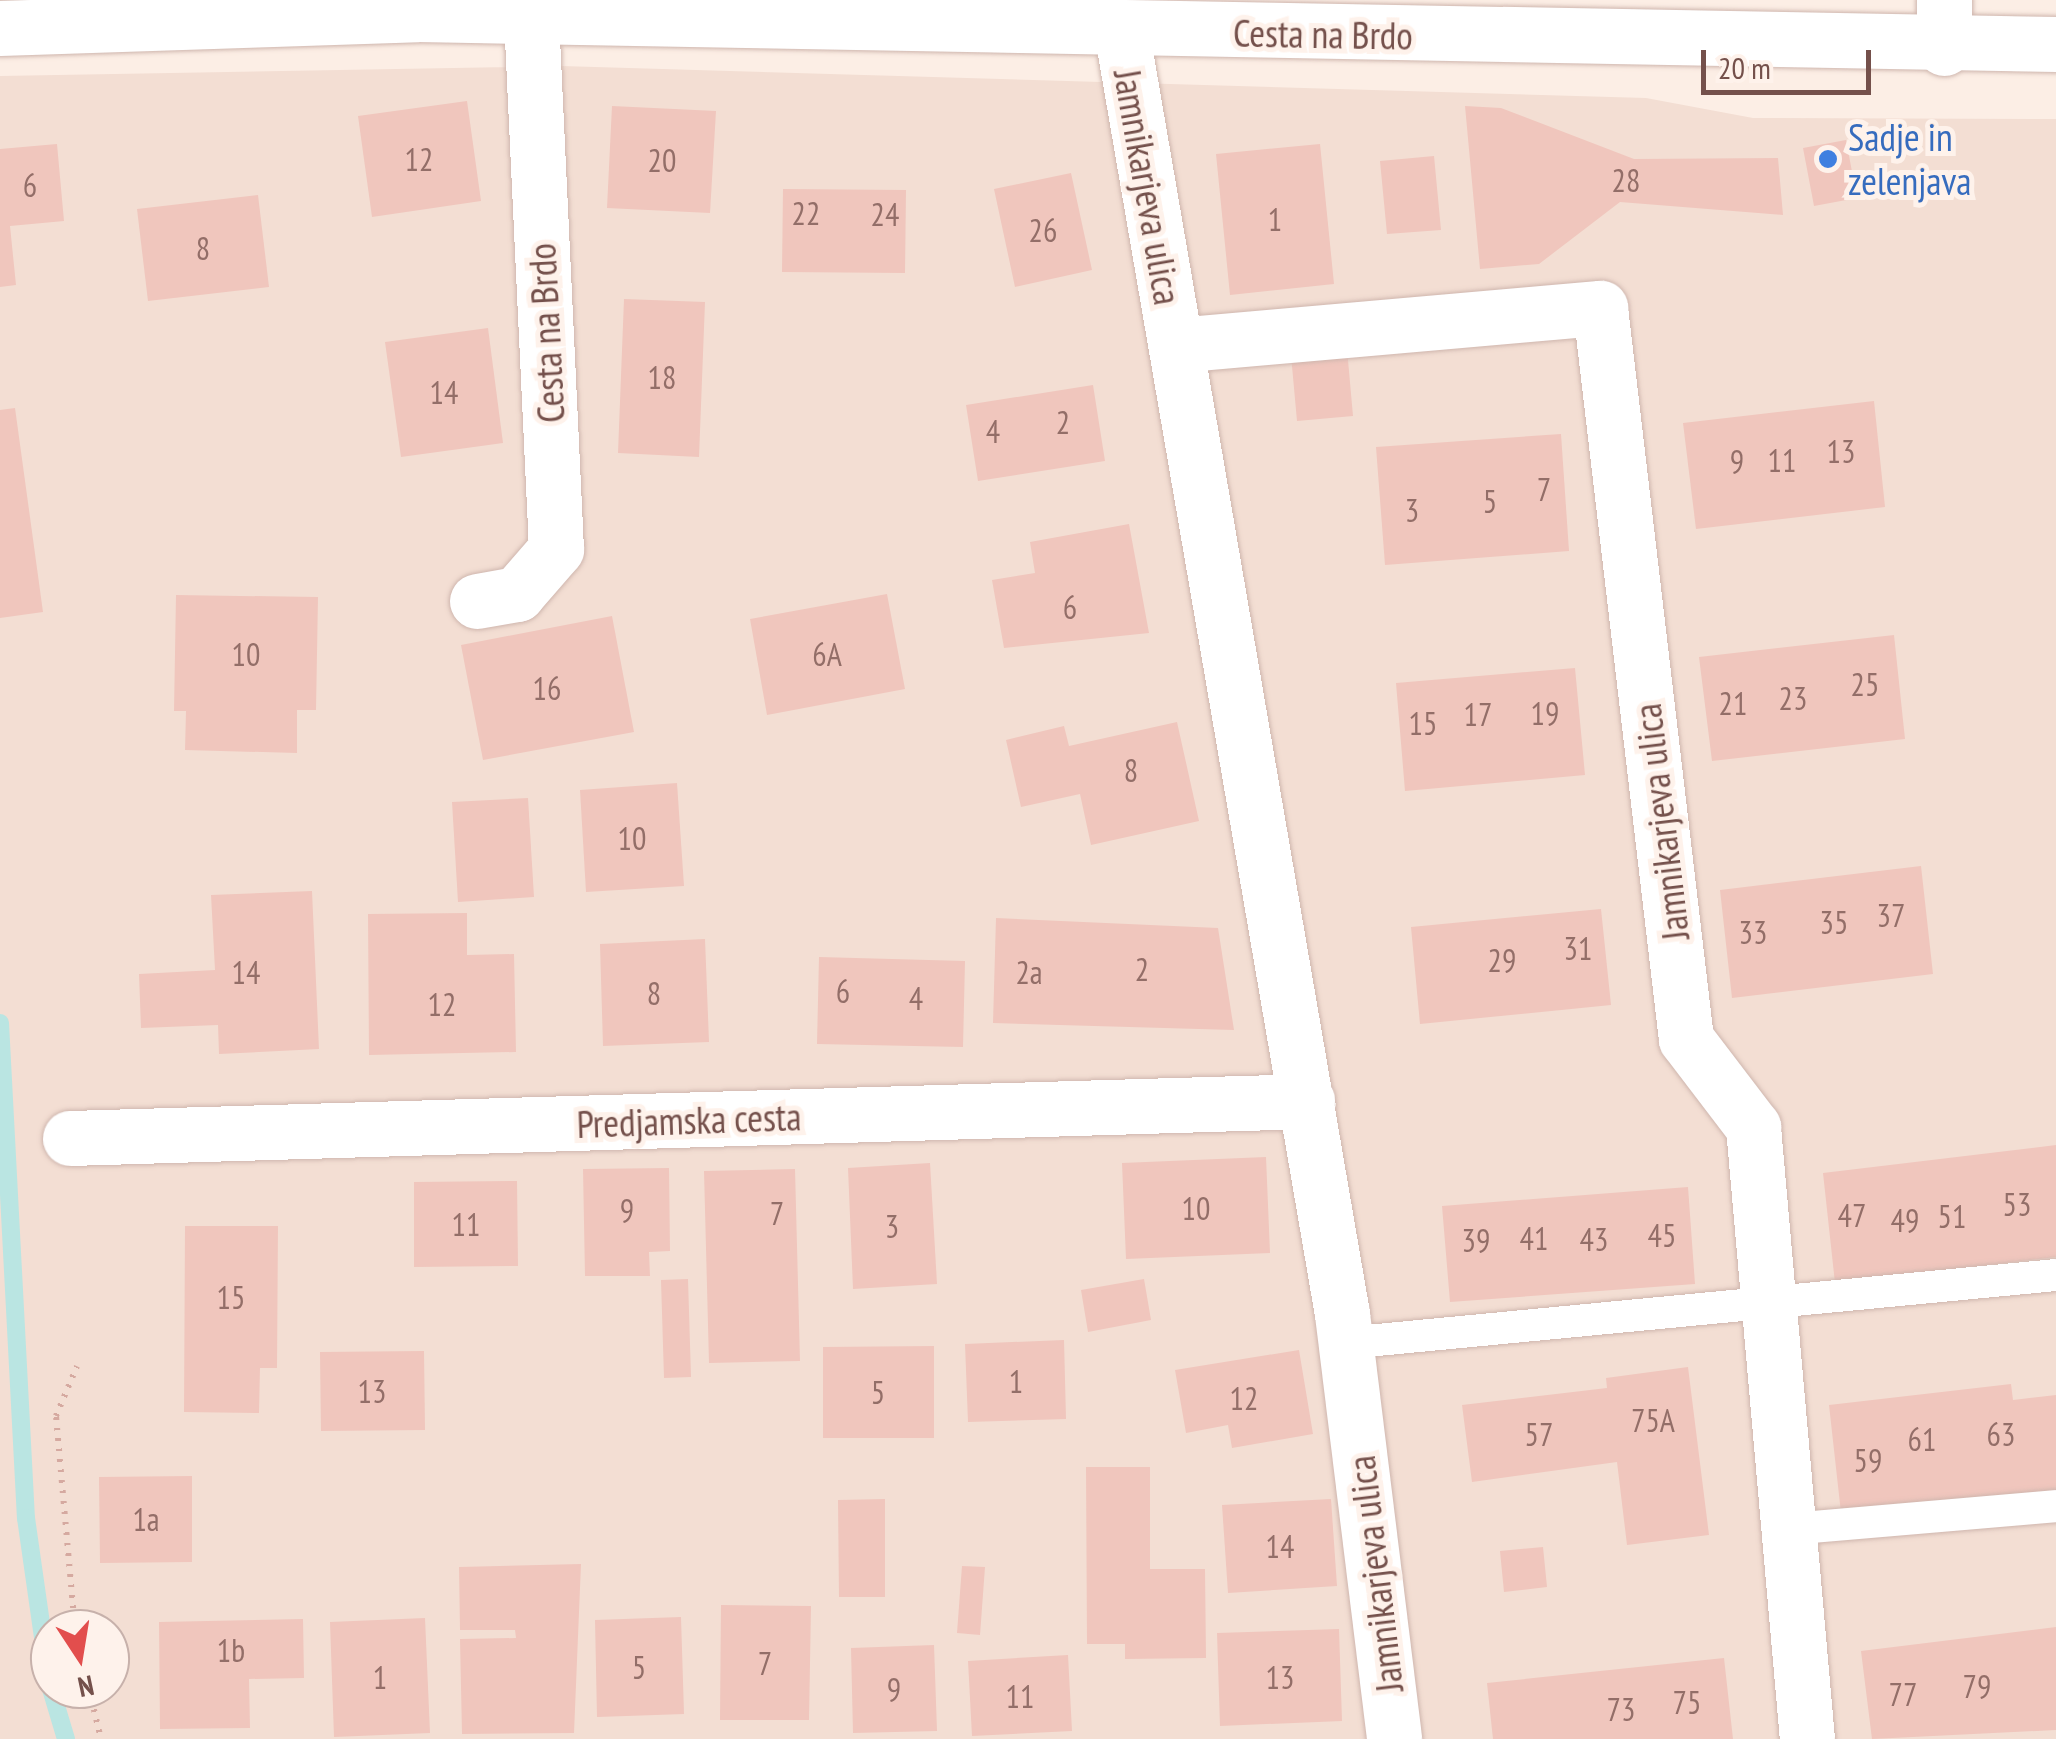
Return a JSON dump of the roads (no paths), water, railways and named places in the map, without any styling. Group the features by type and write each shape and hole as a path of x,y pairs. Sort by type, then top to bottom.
{"street":[{"name":"Cesta na Brdo","path":"5,18 531,17 1121,29 1319,17 1944,24 2056,44"},
{"name":"Cesta na Brdo","path":"477,601 517,594 556,548 531,17"},
{"name":"Jamnikarjeva ulica","path":"1121,29 1346,1342 1394,1739"},
{"name":"Jamnikarjeva ulica","path":"1176,345 1600,308 1686,1039 1752,1127 1807,1739"},
{"name":"Predjamska cesta","path":"70,1138 1307,1101"}],"lane":[{"path":"1346,1342 2056,1276"},
{"path":"1788,1529 2056,1506"}],"waterway":[{"path":"0,1023 26,1518 39,1609"},
{"path":"57,1709 66,1739"}],"place":[{"name":"Sadje in zelenjava","path":"1828,159"}]}
